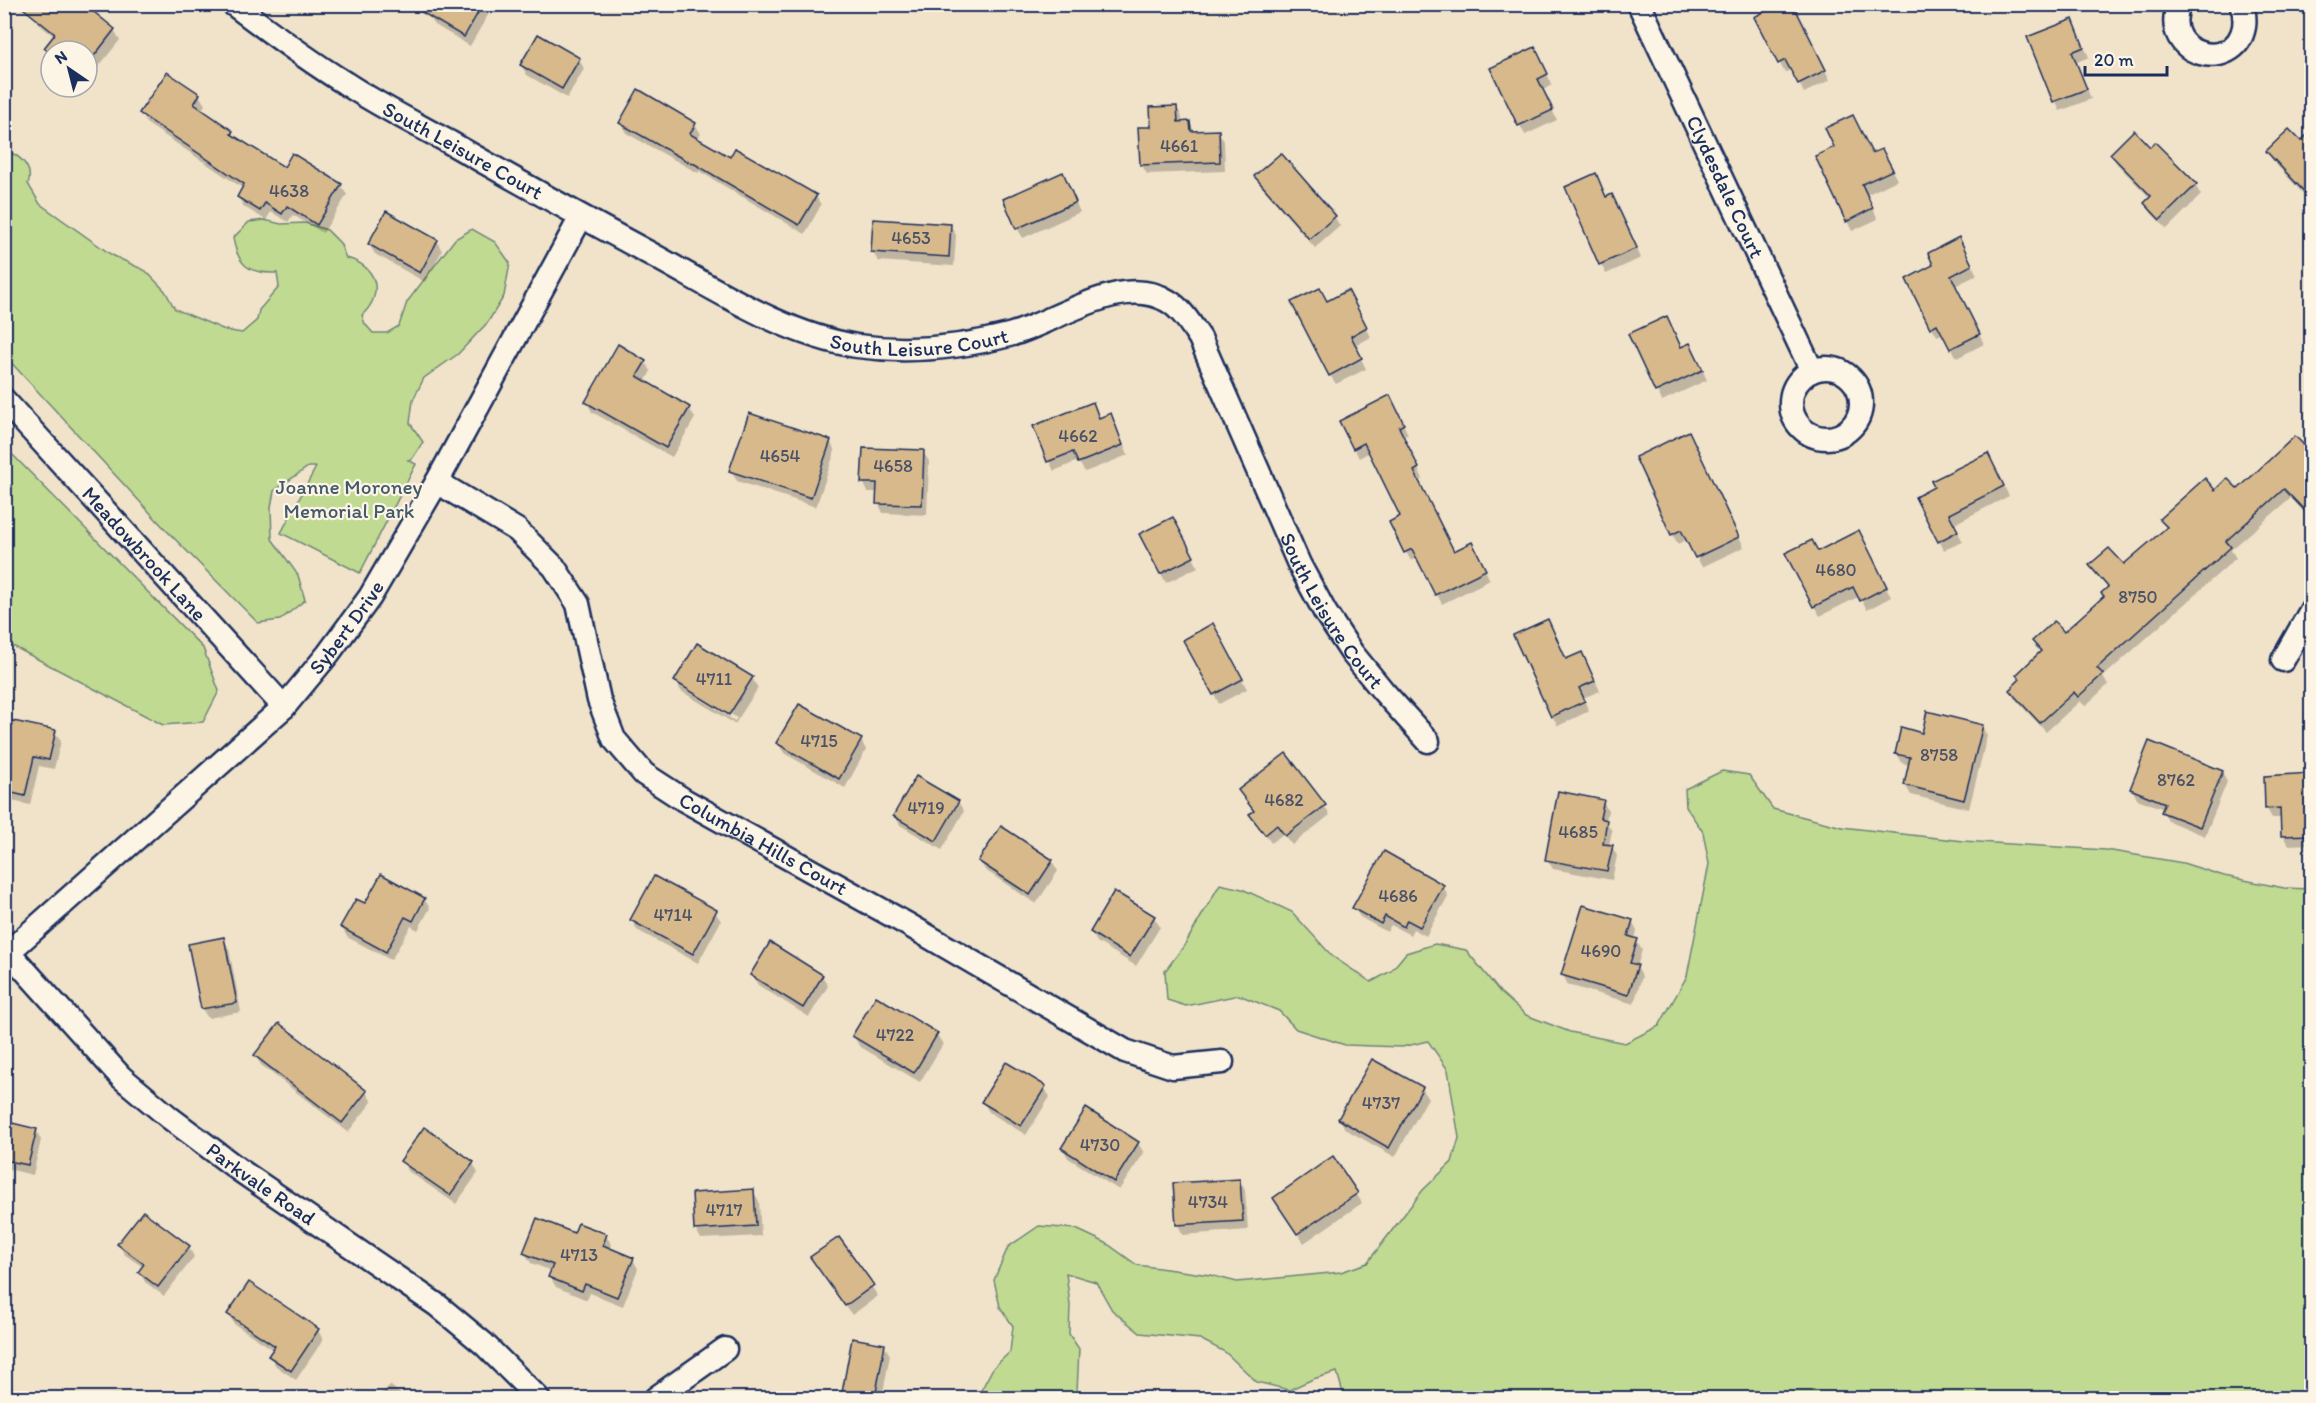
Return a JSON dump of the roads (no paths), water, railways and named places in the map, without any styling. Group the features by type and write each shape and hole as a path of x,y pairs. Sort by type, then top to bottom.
{"street":[{"name":"South Leisure Court","path":"234,4 346,85 581,217 776,321 815,336 856,346 904,350 957,346 1012,334 1067,310 1114,294 1149,293 1168,301 1187,318 1200,338 1299,564 1325,612 1352,653 1428,741"},
{"name":"Clydesdale Court","path":"1639,4 1812,371"},
{"path":"2179,4 2175,14 2175,27 2180,39 2188,48 2200,54 2213,56 2225,52 2236,44 2243,33 2245,20 2241,4"},
{"name":"Sybert Drive","path":"6,952 284,707 328,654 370,597 437,482 581,217"},
{"name":"Meadowbrook Lane","path":"4,400 284,707"},
{"name":"Columbia Hills Court","path":"437,482 517,530 554,567 578,604 599,700 614,739 644,774 684,800 907,924 1125,1051 1173,1067 1222,1062"},
{"path":"2283,660 2312,609"},
{"name":"Parkvale Road","path":"6,952 121,1077 170,1118 238,1169 437,1305 484,1344 538,1398"},
{"path":"656,1398 725,1349"}],"park label":[{"name":"Joanne Moroney Memorial Park","path":"349,499"}]}
